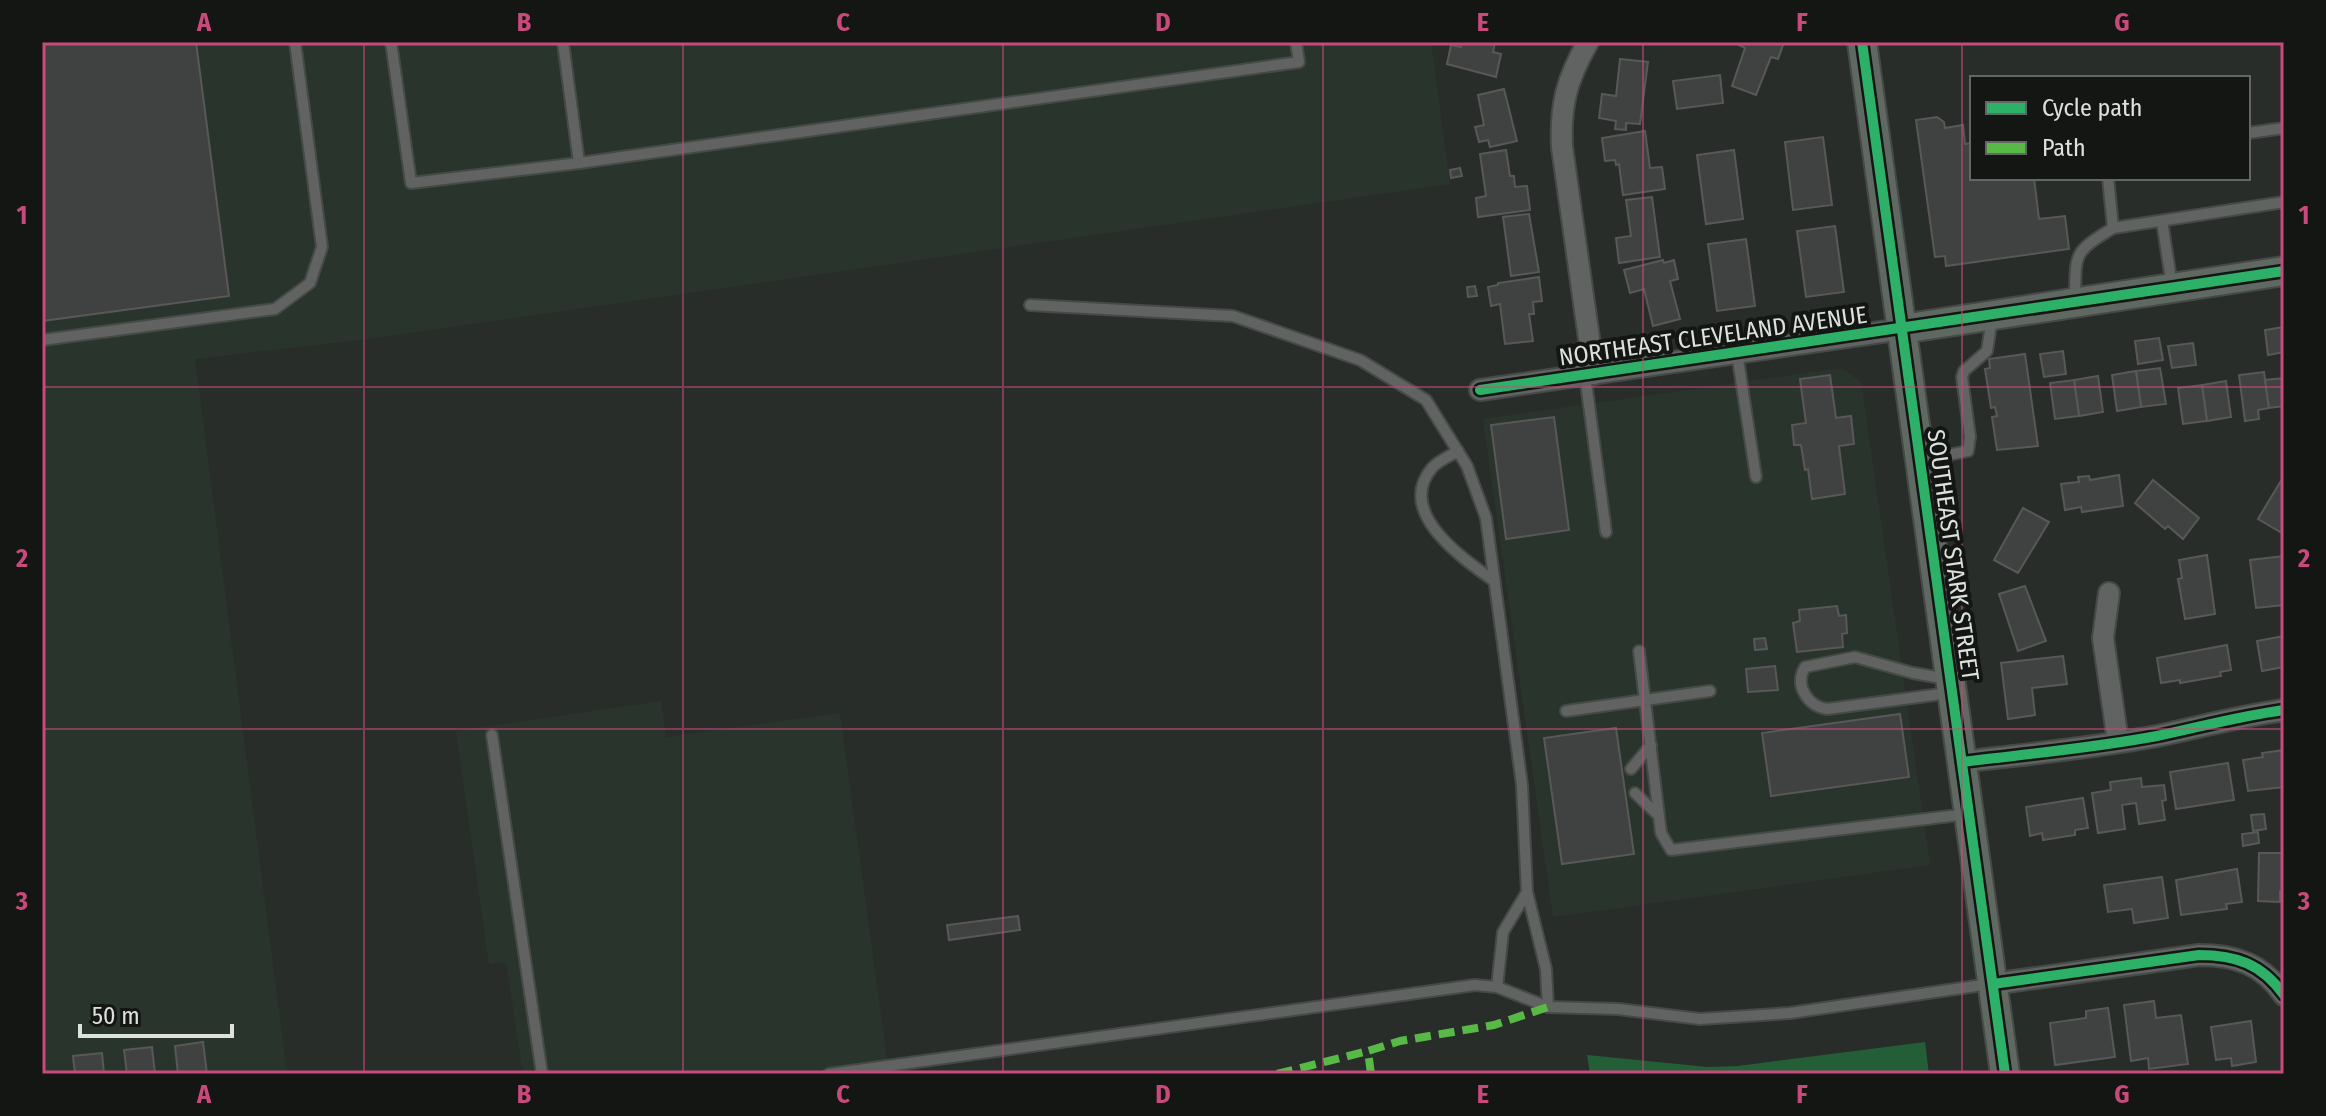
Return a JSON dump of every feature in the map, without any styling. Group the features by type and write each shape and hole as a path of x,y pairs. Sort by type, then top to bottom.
{"main road":[{"name":"SOUTHEAST STARK STREET","path":"1862,42 2005,1074"},
{"name":"NORTHEAST CLEVELAND AVENUE","path":"1902,329 2284,271"}],"street":[{"path":"1588,42 1564,94 1561,118 1589,375"},
{"name":"NORTHEAST CLEVELAND AVENUE","path":"1480,390 1902,329"},
{"path":"2109,593 2103,638 2118,742"},
{"path":"1962,762 2118,742 2234,717 2284,710"},
{"path":"1993,984 2199,955 2221,955 2268,963 2284,995"}],"lane":[{"path":"42,340 275,309 310,283 322,247 295,42"},
{"path":"391,42 411,183 579,163 1299,62 1296,42"},
{"path":"563,42 579,163"},
{"path":"2250,133 2284,128"},
{"path":"2108,180 2113,228"},
{"path":"2075,302 2078,255 2086,243 2113,228 2284,202"},
{"path":"2162,221 2173,288"},
{"path":"1030,305 1233,316 1360,360 1426,400 1467,466 1486,518 1522,785 1527,892 1546,969 1548,1007"},
{"path":"1920,460 1968,451 1970,437 1962,377 1964,371 1987,351 1992,315"},
{"path":"1737,353 1756,477"},
{"path":"1589,375 1606,532"},
{"path":"1458,451 1433,465 1423,481 1421,500 1427,522 1463,559 1494,581"},
{"path":"1639,651 1661,833 1671,850 1969,814"},
{"path":"1855,657 1951,686 1827,709 1818,708 1808,701 1801,675 1805,667 1855,657"},
{"path":"1566,711 1710,691"},
{"path":"492,735 542,1074"},
{"path":"1631,769 1651,745"},
{"path":"1635,793 1659,816"},
{"path":"1497,987 1503,932 1527,892"},
{"path":"829,1074 1475,985 1497,987 1548,1007 1618,1009 1700,1019 1790,1013 1993,984"}],"shaded area":[{"path":"42,42 1431,42 1450,184 367,339 195,359 287,1074 42,1074"},
{"path":"1842,368 1861,382 1930,865 1553,917 1483,419"},
{"path":"661,701 666,737 840,713 889,1074 523,1074 506,962 489,964 456,731"}],"green space":[{"path":"1925,1042 1929,1074 1590,1074 1587,1055 1708,1067 1738,1066"}],"building":[{"path":"42,42 196,42 229,296 42,321"},
{"path":"1462,42 1495,42 1493,52 1501,54 1496,77 1447,64 1451,45 1461,47"},
{"path":"1733,42 1784,42 1778,59 1771,57 1756,95 1732,86 1745,48"},
{"path":"1620,59 1648,62 1640,124 1626,123 1626,130 1615,129 1616,121 1599,118 1602,94 1616,96"},
{"path":"1720,75 1723,103 1677,109 1673,81"},
{"path":"1504,89 1517,141 1490,147 1488,140 1479,142 1475,127 1484,125 1478,95"},
{"path":"1937,117 1944,122 1945,128 1963,125 1965,144 1970,143 1970,180 2034,180 2039,219 2065,216 2069,249 1946,266 1945,256 1935,257 1916,120"},
{"path":"1645,131 1650,168 1662,167 1665,189 1623,195 1619,164 1616,165 1615,160 1605,161 1602,138"},
{"path":"1823,137 1832,205 1793,210 1785,142"},
{"path":"1506,150 1515,187 1527,186 1530,210 1478,217 1476,198 1486,196 1480,154"},
{"path":"1734,150 1743,219 1706,224 1697,155"},
{"path":"1460,168 1462,176 1451,178 1450,170"},
{"path":"1652,197 1660,257 1619,263 1616,238 1631,236 1626,200"},
{"path":"1529,214 1539,272 1511,276 1503,217"},
{"path":"1835,226 1844,292 1806,297 1797,231"},
{"path":"1746,239 1755,306 1717,311 1708,244"},
{"path":"1663,260 1664,263 1674,260 1678,279 1670,281 1680,319 1653,326 1644,289 1630,293 1624,270"},
{"path":"1539,277 1542,301 1533,302 1534,314 1529,314 1533,341 1505,344 1500,304 1491,306 1488,287"},
{"path":"1475,286 1477,296 1468,297 1467,287"},
{"path":"2284,327 2284,352 2268,355 2265,330"},
{"path":"2159,338 2163,360 2138,364 2135,341"},
{"path":"2193,343 2196,365 2172,368 2168,346"},
{"path":"2063,351 2066,374 2044,377 2040,354"},
{"path":"2025,354 2038,446 1997,450 1992,417 1997,416 1995,407 1991,408 1985,369 1990,368 1989,359"},
{"path":"2160,368 2166,404 2141,407 2136,371"},
{"path":"2136,371 2141,407 2117,411 2112,375"},
{"path":"2264,372 2269,408 2258,410 2259,419 2245,421 2239,375"},
{"path":"1830,375 1836,418 1851,416 1854,444 1839,446 1845,494 1812,499 1808,469 1805,470 1801,445 1794,445 1792,425 1806,423 1800,379"},
{"path":"2098,376 2103,412 2079,416 2074,380"},
{"path":"2284,378 2284,406 2269,408 2265,380"},
{"path":"2074,380 2079,416 2055,419 2050,383"},
{"path":"2226,381 2231,417 2207,421 2202,385"},
{"path":"2202,385 2207,421 2183,424 2178,388"},
{"path":"1554,417 1569,530 1506,539 1491,425"},
{"path":"2119,475 2123,506 2082,512 2081,507 2065,510 2061,484 2079,482 2078,477 2089,476 2090,480"},
{"path":"2153,480 2199,518 2183,539 2168,526 2165,529 2135,503"},
{"path":"2284,480 2282,533 2258,519"},
{"path":"2023,508 2049,522 2018,573 1994,560"},
{"path":"2207,555 2215,614 2185,619 2178,579 2182,578 2179,560"},
{"path":"2284,556 2284,605 2256,608 2250,560"},
{"path":"2025,586 2046,641 2018,651 1999,594"},
{"path":"1837,606 1839,616 1846,615 1847,633 1842,634 1843,647 1797,652 1793,623 1800,621 1799,610"},
{"path":"2284,636 2284,667 2262,671 2257,641"},
{"path":"1765,638 1767,649 1755,650 1754,639"},
{"path":"2227,645 2231,670 2220,672 2221,676 2161,683 2157,658"},
{"path":"2063,656 2067,684 2032,688 2035,715 2008,719 2001,663"},
{"path":"1775,666 1778,690 1748,692 1746,669"},
{"path":"1900,714 1909,777 1771,796 1762,733"},
{"path":"1616,728 1634,854 1562,864 1544,738"},
{"path":"2284,750 2284,787 2248,791 2243,760"},
{"path":"2228,763 2234,800 2176,809 2170,772"},
{"path":"2141,778 2142,787 2164,785 2166,800 2162,801 2165,820 2139,824 2136,803 2122,805 2125,829 2098,833 2092,793 2111,790 2110,782"},
{"path":"2083,798 2088,828 2075,830 2075,835 2043,840 2042,833 2030,836 2026,807"},
{"path":"2264,814 2266,829 2253,831 2251,815"},
{"path":"2258,832 2259,843 2243,846 2242,834"},
{"path":"2259,853 2284,853 2284,891 2280,891 2280,902 2258,901"},
{"path":"2237,869 2242,902 2226,904 2227,909 2181,915 2176,880"},
{"path":"2162,877 2168,918 2134,923 2132,909 2108,912 2104,885"},
{"path":"1018,916 1020,930 949,940 947,925"},
{"path":"2154,1001 2156,1018 2181,1015 2188,1064 2149,1069 2148,1058 2131,1061 2124,1005"},
{"path":"2108,1008 2115,1057 2055,1065 2050,1023 2086,1018 2086,1011"},
{"path":"2251,1021 2256,1062 2232,1066 2231,1058 2216,1060 2211,1027"},
{"path":"203,1042 207,1074 178,1074 175,1046"},
{"path":"152,1047 155,1074 127,1074 124,1050"},
{"path":"102,1053 104,1074 75,1074 73,1056"}],"marked path":[{"path":"1371,1074 1368,1051 1400,1041 1494,1025 1548,1007"},
{"path":"1277,1074 1368,1051"}],"cycle path":[{"path":"1862,42 2005,1074"},
{"path":"1480,390 2284,271"},
{"path":"1962,762 2133,740 2284,710"},
{"path":"1993,984 2212,955 2247,963 2267,976 2284,995"}]}
